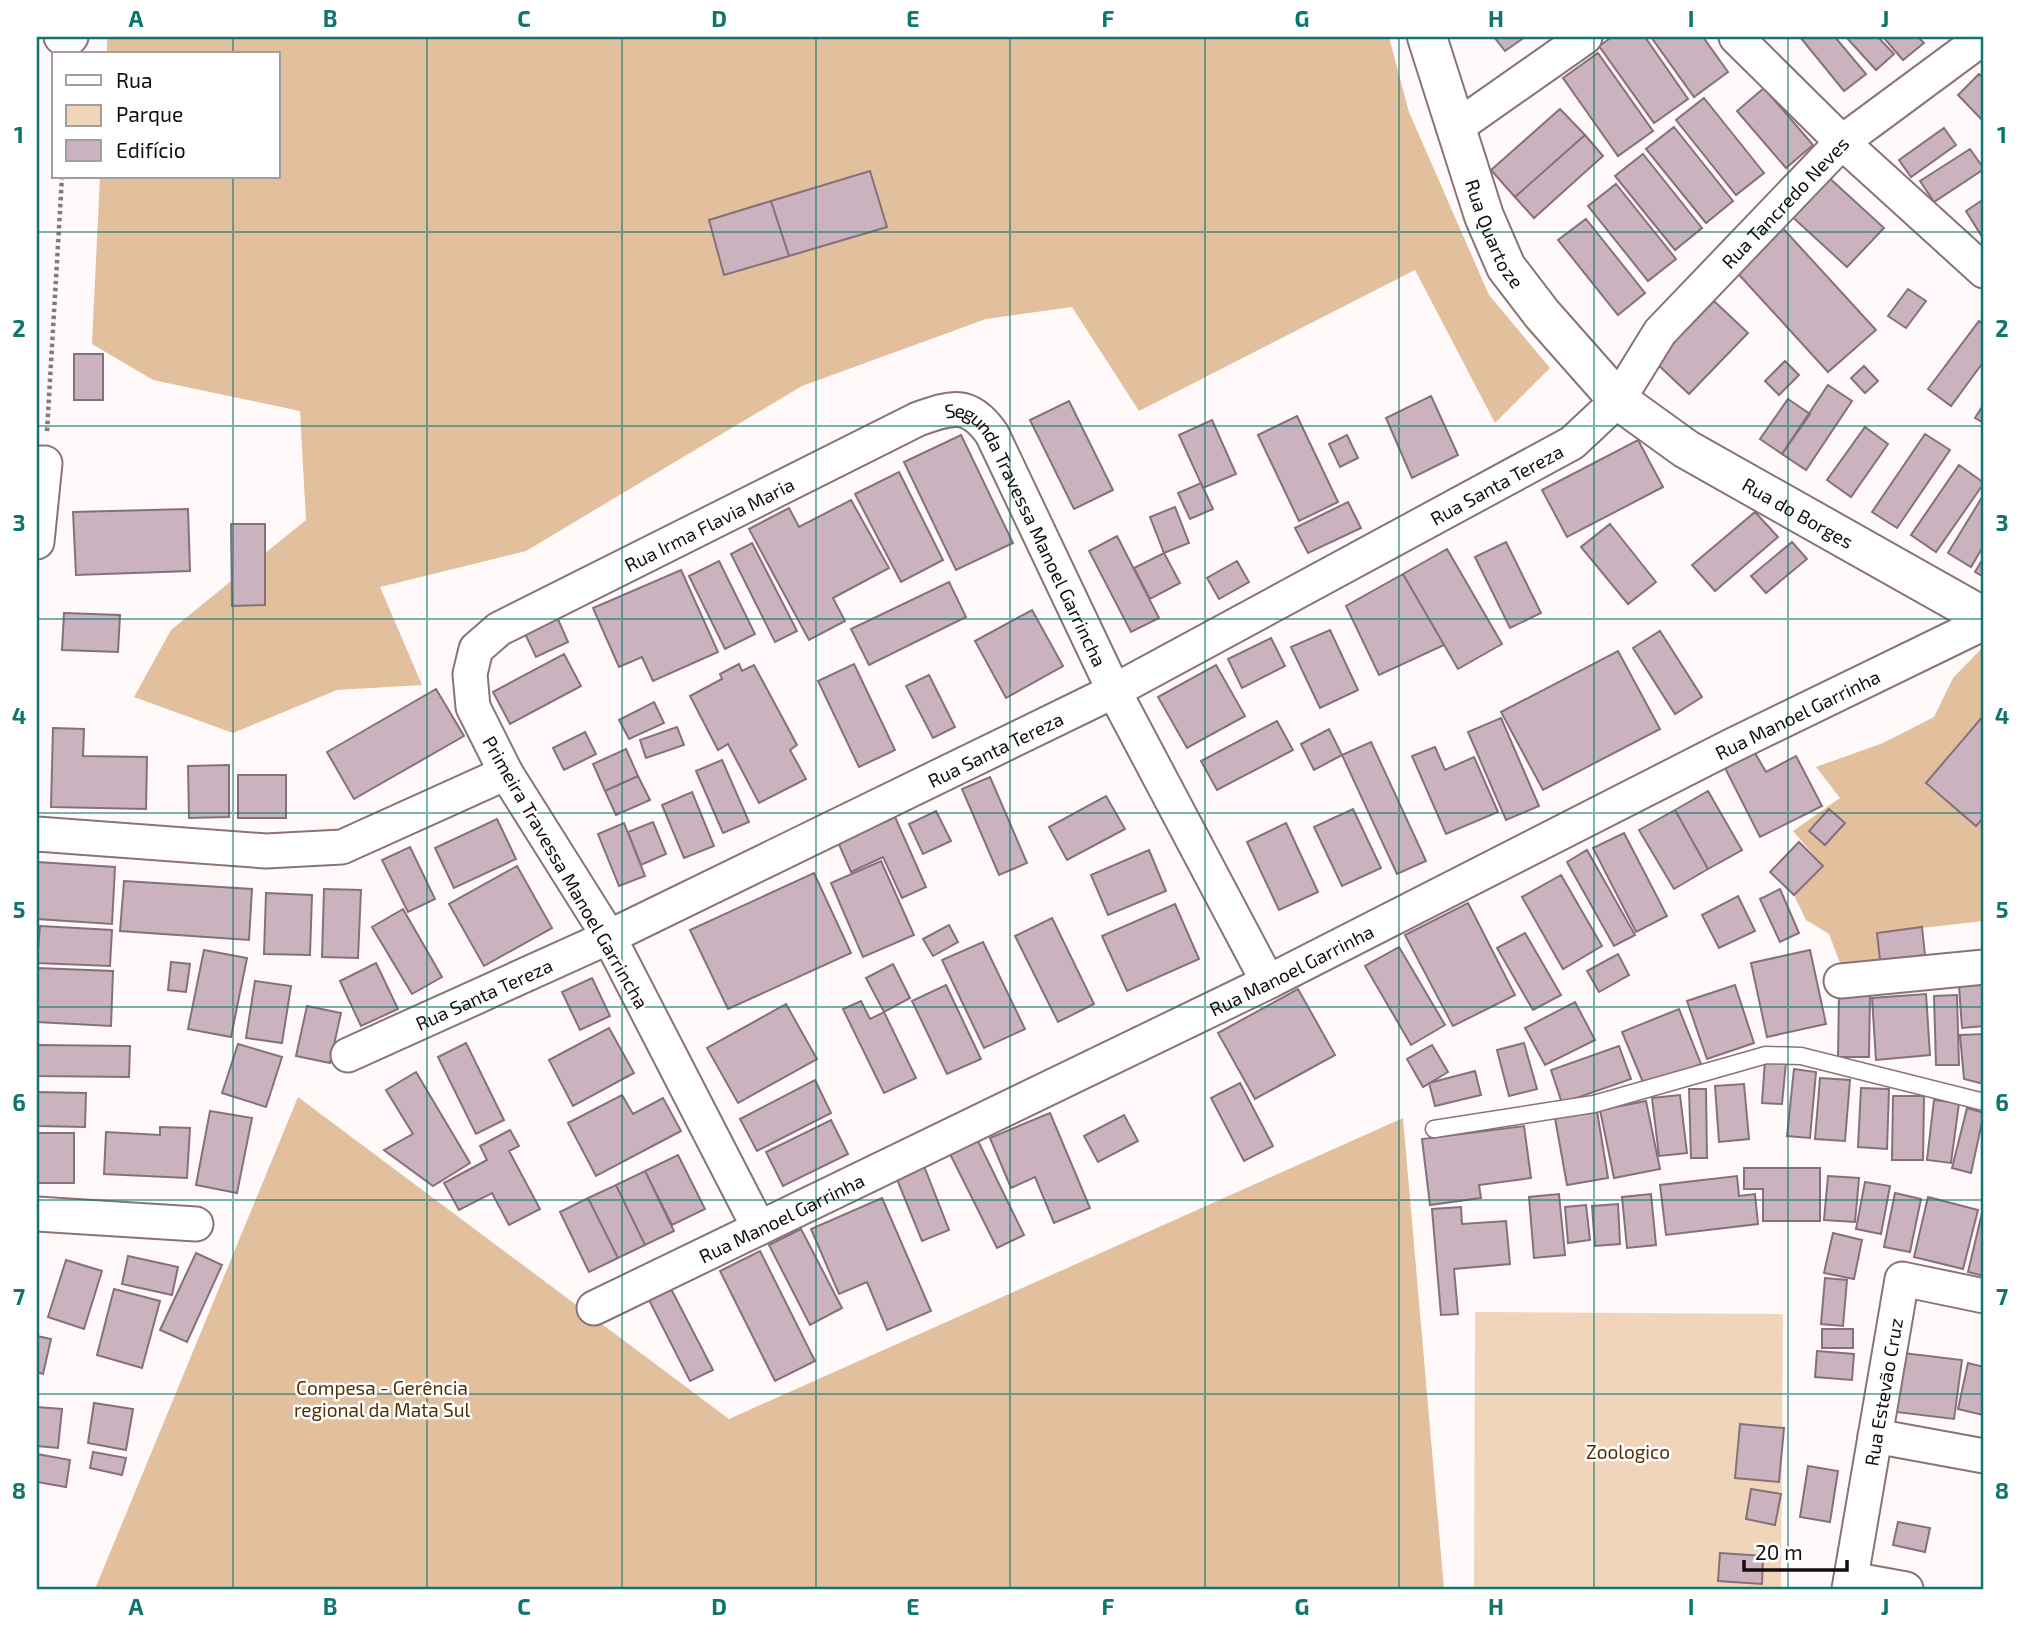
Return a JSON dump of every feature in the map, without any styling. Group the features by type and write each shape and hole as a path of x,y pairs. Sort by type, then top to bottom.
{"street":[{"path":"61,37 71,37"},
{"name":"Rua Quartoze","path":"1427,37 1454,129 1484,216 1506,267 1542,314 1618,400"},
{"path":"1454,129 1585,37"},
{"path":"1736,37 1842,142 1984,271"},
{"name":"Rua Tancredo Neves","path":"1618,400 1660,332 1842,142 1984,37"},
{"name":"Rua do Borges","path":"1618,400 1686,449 1984,617"},
{"name":"Rua Santa Tereza","path":"348,1055 609,937 1114,691 1535,465 1572,443 1618,400"},
{"name":"Segunda Travessa Manoel Garrincha","path":"918,419 949,408 967,411 982,420 992,434 1114,691"},
{"name":"Rua Irma Flavia Maria","path":"499,629 918,419"},
{"path":"37,542 41,463"},
{"name":"Rua Manoel Garrinha","path":"594,1308 1268,982 1731,746 1984,623"},
{"name":"Primeira Travessa Manoel Garrincha","path":"499,629 475,649 470,674 473,707 506,773 609,937 759,1228"},
{"path":"1114,691 1268,982"},
{"path":"37,834 266,851 342,847 506,773"},
{"path":"1841,981 1984,967"},
{"path":"37,1214 196,1224"},
{"name":"Rua Estevão Cruz","path":"1850,1584 1902,1279 1984,1296"},
{"path":"1875,1436 1984,1456"},
{"path":"1850,1584 1906,1589"}],"lane":[{"path":"1434,1129 1594,1104 1766,1055 1801,1056 1984,1102"}],"path":[{"path":"41,463 62,178"}],"green space":[{"path":"107,37 1389,37 1409,112 1489,295 1550,368 1495,423 1415,270 1139,411 1072,307 986,319 802,386 526,551 380,587 422,685 337,690 233,733 134,697 171,630 306,520 300,411 153,380 92,344 100,178 280,178 280,52 107,52"},
{"path":"1984,646 1984,921 1877,933 1880,960 1840,963 1829,934 1806,920 1794,895 1823,866 1793,831 1840,798 1816,767 1883,743 1934,717 1953,678"},
{"name":"Compesa - Gerência regional da Mata Sul","path":"298,1097 729,1419 1403,1118 1444,1589 95,1589"},
{"name":"Zoologico","path":"1475,1312 1783,1314 1781,1589 1474,1589"}],"building":[{"path":"1494,37 1525,37 1505,51"},
{"path":"1612,37 1645,37 1688,99 1654,123 1599,46"},
{"path":"1651,37 1703,37 1728,72 1694,97"},
{"path":"1800,37 1835,37 1866,74 1844,91"},
{"path":"1846,37 1878,37 1894,54 1876,70"},
{"path":"1883,37 1918,37 1924,43 1903,60"},
{"path":"1598,53 1653,131 1618,156 1563,78"},
{"path":"1979,74 1984,79 1984,122 1958,95"},
{"path":"1764,88 1813,145 1786,168 1737,111"},
{"path":"1704,98 1764,173 1736,195 1676,120"},
{"path":"1560,109 1585,135 1515,197 1491,170"},
{"path":"1674,127 1733,201 1706,223 1646,149"},
{"path":"1944,128 1956,145 1911,177 1899,160"},
{"path":"1585,135 1603,156 1534,218 1515,197"},
{"path":"1970,149 1984,169 1934,202 1920,181"},
{"path":"1643,154 1702,228 1675,250 1615,176"},
{"path":"870,171 887,227 789,256 771,201"},
{"path":"1825,174 1884,228 1847,267 1788,213"},
{"path":"1616,184 1676,259 1648,281 1588,206"},
{"path":"1984,199 1984,240 1966,211"},
{"path":"771,201 789,256 724,275 709,220"},
{"path":"1586,219 1645,293 1618,315 1558,240"},
{"path":"1779,224 1876,330 1828,372 1732,267"},
{"path":"1908,289 1926,301 1906,328 1888,316"},
{"path":"1714,301 1748,333 1689,394 1655,362"},
{"path":"1979,321 1984,325 1984,361 1951,406 1928,389"},
{"path":"74,354 103,354 103,400 74,400"},
{"path":"1785,361 1799,375 1779,395 1765,381"},
{"path":"1864,366 1878,381 1865,393 1851,378"},
{"path":"1828,385 1852,401 1806,470 1782,454"},
{"path":"1431,396 1458,455 1412,478 1386,418"},
{"path":"1788,399 1810,414 1782,454 1760,439"},
{"path":"1069,401 1113,490 1074,509 1030,420"},
{"path":"1984,404 1984,423 1975,418"},
{"path":"1297,416 1338,502 1299,521 1258,435"},
{"path":"1212,420 1236,474 1203,488 1179,435"},
{"path":"1865,427 1888,444 1851,497 1827,480"},
{"path":"1925,434 1950,450 1897,528 1872,512"},
{"path":"961,435 1013,543 956,570 904,462"},
{"path":"1347,435 1358,458 1340,467 1329,444"},
{"path":"1638,440 1663,487 1567,537 1542,490"},
{"path":"1959,465 1984,483 1936,552 1911,535"},
{"path":"899,472 943,560 901,582 855,494"},
{"path":"1201,483 1213,509 1190,519 1178,493"},
{"path":"1984,494 1984,545 1971,567 1948,553"},
{"path":"851,500 889,568 833,598 845,621 809,640 749,529 789,508 799,527"},
{"path":"1348,502 1361,528 1308,553 1295,528"},
{"path":"1175,507 1189,543 1164,553 1150,517"},
{"path":"188,509 190,571 76,575 73,512"},
{"path":"1755,512 1778,537 1715,591 1692,565"},
{"path":"231,524 265,524 265,605 232,606"},
{"path":"1610,524 1656,582 1628,604 1581,547"},
{"path":"1117,536 1159,618 1131,632 1089,551"},
{"path":"1506,542 1541,613 1510,628 1475,557"},
{"path":"1792,542 1807,559 1766,593 1751,576"},
{"path":"752,543 797,631 775,642 731,554"},
{"path":"1447,549 1502,644 1458,669 1403,574"},
{"path":"1164,553 1180,583 1150,599 1134,568"},
{"path":"1984,557 1984,577 1975,572"},
{"path":"719,561 755,634 725,649 689,576"},
{"path":"1237,561 1249,582 1219,599 1207,578"},
{"path":"681,570 718,652 653,681 642,657 619,667 593,608"},
{"path":"1403,574 1444,645 1379,675 1346,606"},
{"path":"949,582 966,617 869,665 851,629"},
{"path":"553,608 568,642 536,657 520,623"},
{"path":"1032,610 1063,666 1006,698 975,641"},
{"path":"64,613 120,615 118,652 62,650"},
{"path":"1330,630 1358,690 1320,708 1291,647"},
{"path":"1660,631 1702,697 1675,714 1633,648"},
{"path":"1271,638 1285,666 1242,688 1228,659"},
{"path":"1618,651 1660,729 1543,790 1501,712"},
{"path":"564,654 581,686 510,724 493,692"},
{"path":"739,664 742,671 754,665 797,745 790,750 806,779 759,803 728,744 718,750 690,696 722,679 720,674"},
{"path":"854,664 895,750 859,767 818,681"},
{"path":"1216,665 1245,716 1187,748 1158,697"},
{"path":"929,675 955,727 933,738 906,686"},
{"path":"436,689 464,736 354,799 327,752"},
{"path":"654,702 664,723 629,739 619,720"},
{"path":"1984,715 1984,817 1976,826 1926,783"},
{"path":"1501,718 1539,806 1506,820 1468,732"},
{"path":"1277,721 1293,750 1217,790 1201,761"},
{"path":"677,727 684,745 646,758 640,740"},
{"path":"53,728 84,729 83,756 147,757 146,809 51,807"},
{"path":"1329,729 1342,755 1314,770 1301,744"},
{"path":"585,732 596,754 564,770 553,748"},
{"path":"1371,742 1426,861 1397,874 1342,755"},
{"path":"1435,747 1445,770 1474,757 1498,812 1446,834 1412,756"},
{"path":"626,749 638,776 605,791 593,764"},
{"path":"1755,753 1766,772 1796,756 1822,806 1760,837 1725,768"},
{"path":"722,760 749,822 723,833 696,771"},
{"path":"229,765 229,817 189,818 188,766"},
{"path":"238,775 286,775 286,818 238,818"},
{"path":"638,776 650,800 616,815 605,791"},
{"path":"990,777 1027,863 999,875 962,789"},
{"path":"1708,791 1742,850 1708,869 1675,810"},
{"path":"692,792 714,846 684,858 662,805"},
{"path":"1106,796 1125,829 1067,860 1049,827"},
{"path":"1353,809 1381,868 1342,886 1314,827"},
{"path":"1829,809 1845,823 1825,845 1809,831"},
{"path":"1675,810 1708,869 1674,889 1639,830"},
{"path":"936,811 951,841 923,854 909,824"},
{"path":"895,817 926,887 902,898 883,857 851,872 838,842"},
{"path":"497,819 516,859 454,888 435,848"},
{"path":"653,822 666,854 641,865 628,832"},
{"path":"624,823 645,876 619,886 598,834"},
{"path":"1286,823 1318,892 1279,910 1247,842"},
{"path":"1624,833 1667,916 1636,932 1593,848"},
{"path":"1799,842 1823,866 1794,895 1770,872"},
{"path":"410,847 435,899 408,912 382,860"},
{"path":"1149,850 1166,891 1108,915 1091,875"},
{"path":"1587,850 1635,935 1614,946 1567,862"},
{"path":"881,861 914,935 863,957 831,883"},
{"path":"37,862 115,867 112,924 37,919"},
{"path":"517,866 552,928 484,966 449,904"},
{"path":"814,873 851,953 728,1009 690,930"},
{"path":"1561,875 1602,946 1563,969 1522,897"},
{"path":"124,881 252,889 249,940 120,931"},
{"path":"324,889 361,890 358,958 322,957"},
{"path":"1780,889 1799,933 1780,942 1760,899"},
{"path":"266,893 312,895 310,955 264,954"},
{"path":"1738,896 1755,931 1719,948 1702,915"},
{"path":"1468,903 1515,995 1453,1026 1405,935"},
{"path":"1175,904 1199,959 1127,991 1102,936"},
{"path":"403,909 442,977 412,994 372,927"},
{"path":"1052,918 1094,1004 1058,1022 1015,936"},
{"path":"949,925 958,942 933,956 923,939"},
{"path":"40,926 112,930 110,966 37,963"},
{"path":"1922,927 1925,955 1880,960 1877,933"},
{"path":"1525,933 1561,995 1533,1010 1497,948"},
{"path":"983,942 1025,1029 984,1048 942,960"},
{"path":"1399,947 1445,1025 1411,1045 1365,966"},
{"path":"204,950 247,958 231,1037 188,1029"},
{"path":"1810,950 1826,1024 1767,1037 1751,963"},
{"path":"1618,954 1629,975 1599,992 1587,971"},
{"path":"171,962 190,964 186,992 168,990"},
{"path":"376,963 398,1009 361,1026 340,981"},
{"path":"893,964 910,998 884,1012 866,978"},
{"path":"37,968 113,971 111,1026 37,1022"},
{"path":"592,978 610,1016 580,1030 562,992"},
{"path":"255,981 291,986 282,1043 246,1038"},
{"path":"946,985 981,1059 947,1074 912,1001"},
{"path":"1735,985 1754,1043 1707,1059 1687,1001"},
{"path":"1984,985 1984,1026 1962,1028 1959,986"},
{"path":"1298,989 1335,1055 1255,1099 1218,1033"},
{"path":"1839,994 1870,994 1869,1057 1838,1057"},
{"path":"1926,994 1930,1055 1876,1060 1872,998"},
{"path":"1957,995 1959,1065 1936,1065 1934,996"},
{"path":"861,1001 870,1019 884,1012 916,1078 884,1093 843,1009"},
{"path":"1575,1002 1595,1040 1545,1065 1525,1028"},
{"path":"786,1004 817,1059 738,1103 707,1048"},
{"path":"307,1006 341,1013 330,1063 296,1056"},
{"path":"1679,1009 1701,1064 1645,1087 1622,1032"},
{"path":"609,1028 634,1073 573,1106 549,1060"},
{"path":"1984,1034 1984,1084 1964,1079 1960,1035"},
{"path":"466,1043 504,1120 476,1134 438,1057"},
{"path":"1524,1043 1537,1089 1509,1096 1497,1050"},
{"path":"238,1044 282,1057 266,1107 222,1093"},
{"path":"37,1045 130,1046 129,1077 37,1076"},
{"path":"1432,1045 1448,1072 1423,1087 1407,1059"},
{"path":"1619,1046 1631,1079 1562,1103 1551,1070"},
{"path":"1765,1060 1786,1062 1782,1104 1762,1103"},
{"path":"1794,1069 1816,1072 1810,1138 1787,1136"},
{"path":"1475,1071 1481,1095 1435,1106 1429,1083"},
{"path":"416,1072 470,1163 433,1186 384,1150 413,1134 386,1090"},
{"path":"1820,1078 1850,1080 1845,1141 1815,1139"},
{"path":"815,1080 831,1113 757,1151 740,1119"},
{"path":"1240,1083 1273,1146 1244,1161 1211,1098"},
{"path":"1744,1084 1749,1139 1719,1142 1715,1086"},
{"path":"1861,1088 1889,1089 1887,1149 1858,1147"},
{"path":"1689,1089 1706,1089 1707,1158 1691,1158"},
{"path":"37,1092 86,1093 85,1127 37,1126"},
{"path":"622,1095 633,1114 663,1098 681,1131 596,1176 568,1123"},
{"path":"1680,1095 1687,1153 1659,1156 1652,1098"},
{"path":"1893,1096 1924,1096 1923,1160 1892,1160"},
{"path":"1934,1100 1959,1103 1951,1163 1927,1160"},
{"path":"1646,1101 1660,1169 1614,1178 1600,1110"},
{"path":"1967,1108 1984,1113 1971,1173 1952,1168"},
{"path":"210,1111 252,1118 237,1193 196,1185"},
{"path":"1597,1111 1608,1178 1567,1185 1555,1118"},
{"path":"1050,1113 1090,1208 1054,1223 1035,1177 1011,1188 990,1138"},
{"path":"1124,1115 1138,1141 1098,1162 1084,1136"},
{"path":"831,1120 848,1154 783,1186 766,1152"},
{"path":"1524,1126 1531,1178 1479,1185 1481,1198 1430,1205 1422,1139"},
{"path":"160,1127 190,1128 187,1178 104,1174 106,1132 160,1135"},
{"path":"510,1130 519,1146 509,1151 540,1209 509,1225 492,1193 459,1210 444,1183 487,1160 480,1146"},
{"path":"37,1133 74,1133 74,1183 37,1183"},
{"path":"978,1141 1024,1235 997,1248 950,1154"},
{"path":"678,1155 705,1209 672,1225 645,1171"},
{"path":"922,1161 949,1230 922,1241 894,1172"},
{"path":"1744,1168 1820,1168 1820,1221 1763,1221 1763,1189 1744,1189"},
{"path":"645,1171 674,1231 645,1245 616,1185"},
{"path":"1737,1176 1739,1196 1755,1194 1758,1224 1666,1235 1660,1185"},
{"path":"1828,1176 1859,1178 1855,1222 1824,1220"},
{"path":"1865,1182 1890,1186 1881,1234 1856,1229"},
{"path":"616,1185 645,1245 618,1258 588,1198"},
{"path":"1895,1193 1921,1199 1910,1252 1884,1247"},
{"path":"1559,1194 1565,1255 1534,1258 1529,1197"},
{"path":"1651,1194 1656,1245 1627,1248 1622,1197"},
{"path":"1928,1197 1978,1210 1963,1269 1914,1257"},
{"path":"588,1198 618,1258 589,1272 560,1212"},
{"path":"882,1198 931,1311 887,1330 867,1282 839,1294 811,1229"},
{"path":"1618,1204 1620,1244 1595,1246 1592,1206"},
{"path":"1586,1205 1590,1240 1568,1243 1565,1207"},
{"path":"1461,1207 1462,1224 1506,1221 1510,1264 1454,1269 1458,1314 1441,1315 1432,1209"},
{"path":"1982,1213 1984,1214 1984,1276 1968,1272"},
{"path":"801,1229 842,1308 810,1325 769,1245"},
{"path":"1833,1233 1862,1240 1854,1279 1824,1273"},
{"path":"760,1251 815,1361 775,1381 720,1271"},
{"path":"196,1253 222,1265 187,1342 160,1330"},
{"path":"128,1256 178,1267 172,1295 122,1284"},
{"path":"66,1260 102,1271 84,1329 48,1317"},
{"path":"1825,1278 1847,1280 1843,1326 1821,1324"},
{"path":"670,1287 713,1370 690,1381 648,1298"},
{"path":"114,1289 160,1301 142,1368 97,1355"},
{"path":"1822,1329 1853,1329 1853,1348 1822,1348"},
{"path":"37,1336 51,1339 43,1374 37,1372"},
{"path":"1817,1351 1854,1354 1852,1380 1815,1377"},
{"path":"1903,1353 1962,1360 1954,1419 1896,1412"},
{"path":"1968,1363 1984,1367 1983,1415 1958,1409"},
{"path":"94,1403 133,1409 126,1450 88,1443"},
{"path":"37,1407 62,1409 58,1448 37,1446"},
{"path":"1740,1424 1784,1428 1779,1482 1735,1478"},
{"path":"93,1452 126,1458 122,1475 90,1468"},
{"path":"37,1454 70,1460 66,1487 37,1482"},
{"path":"1808,1466 1838,1471 1830,1522 1800,1517"},
{"path":"1751,1489 1781,1494 1775,1525 1746,1519"},
{"path":"1898,1522 1930,1528 1925,1552 1893,1545"},
{"path":"1720,1553 1763,1556 1762,1584 1718,1581"}]}
